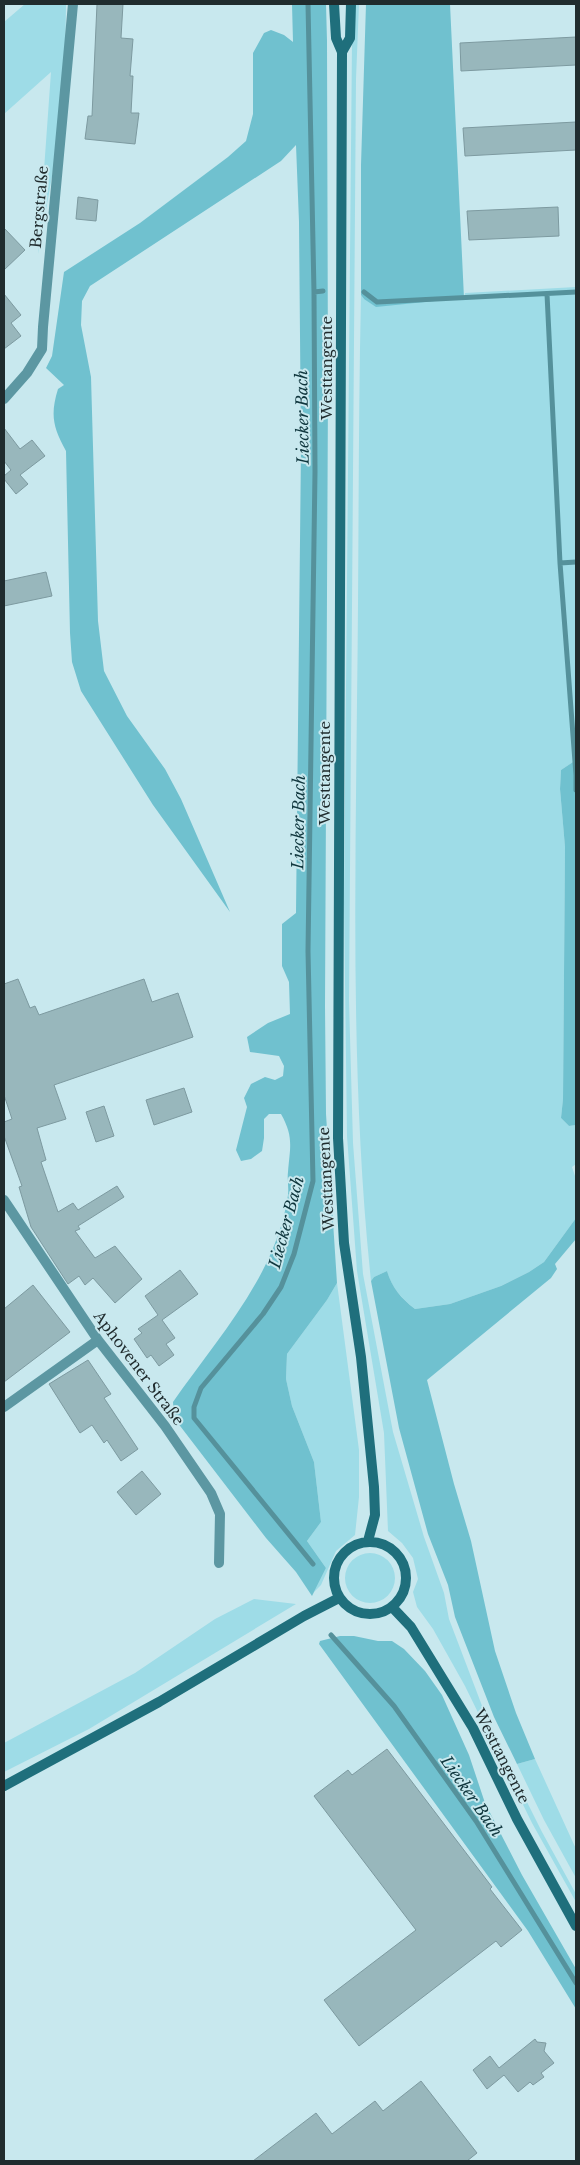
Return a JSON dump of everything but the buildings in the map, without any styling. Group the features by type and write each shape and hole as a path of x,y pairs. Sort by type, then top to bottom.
{"main road":[{"path":"334,4 336,38 342,52"},
{"name":"Westtangente","path":"351,4 350,38 342,52 338,1138 344,1243 361,1358 374,1487 375,1515 368,1541"},
{"path":"368,1541 388,1546 396,1552 404,1566 406,1581 404,1591 392,1607 381,1613 364,1614 347,1607 339,1598 334,1583 335,1566 340,1557 348,1549 368,1541"},
{"path":"4,1786 159,1702 304,1616 339,1598"},
{"name":"Westtangente","path":"392,1607 411,1627 473,1728 517,1819 576,1926"}],"street":[{"name":"Bergstraße","path":"4,399 27,373 42,349 44,307 73,4"},
{"name":"Aphovener Straße","path":"4,1200 30,1242 98,1340 165,1426 211,1494 220,1514 219,1563"},
{"path":"4,1407 98,1340"}],"shaded area":[{"path":"25,4 66,4 65,75 55,160 38,254 51,72 4,114 4,22"},
{"path":"292,4 326,4 327,41 328,388 325,1006 326,1114 337,1283 327,1300 287,1354 286,1379 292,1406 314,1462 321,1522 307,1541 326,1568 312,1596 296,1572 266,1538 174,1418 173,1402 226,1330 258,1279 272,1252 282,1224 288,1195 290,1142 288,1129 281,1114 269,1114 264,1119 262,1151 251,1159 241,1161 236,1150 247,1107 244,1098 251,1084 265,1077 275,1080 283,1076 284,1066 279,1056 250,1052 247,1037 268,1023 290,1014 289,982 282,966 282,924 296,913 301,448 299,222 296,145 281,161 90,286 82,301 81,325 91,377 98,621 104,671 127,716 165,769 181,799 230,912 153,805 81,691 72,662 70,633 66,451 54,421 54,406 58,389 64,385 46,368 52,356 64,272 140,223 228,157 246,141 253,114 253,53 264,33 271,30 284,35 293,42"},
{"path":"355,4 359,4 356,79 349,1001 353,1143 363,1274 393,1432 424,1537 444,1593 449,1619 492,1732 542,1832 576,1894 576,1902 532,1823 465,1686 433,1629 417,1607 413,1592 418,1579 413,1558 402,1543 388,1531 384,1433 357,1271 347,1136 344,903 352,41"},
{"path":"366,4 450,4 464,298 376,307 361,295 361,165"},
{"path":"576,287 576,760 561,770 560,789 565,847 563,1099 561,1118 569,1126 576,1125 576,1164 572,1167 576,1179 576,1218 544,1262 529,1272 501,1286 450,1304 415,1309 398,1293 387,1271 374,1277 371,1281 360,1137 355,919 361,295 364,299 464,298 465,293"},
{"path":"576,760 576,1125 569,1126 561,1118 563,1099 565,847 560,789 561,770"},
{"path":"576,1218 576,1239 555,1264 557,1269 551,1278 427,1380 471,1541 495,1651 516,1713 535,1759 517,1764 494,1717 455,1617 448,1585 428,1534 399,1428 371,1281 374,1277 387,1271 398,1292 415,1309 450,1304 501,1286 544,1262"},
{"path":"337,1283 359,1450 359,1497 355,1535 336,1551 321,1585 314,1592 326,1568 307,1541 321,1522 314,1462 292,1406 286,1379 287,1354 327,1300"},
{"path":"370,1553 388,1560 395,1578 388,1596 370,1603 352,1596 345,1578 352,1560"},
{"path":"254,1599 296,1604 89,1729 4,1772 4,1743 135,1673 215,1619"},
{"path":"340,1636 392,1641 404,1649 425,1671 442,1695 469,1755 485,1803 522,1875 576,1969 576,2009 528,1931 319,1644 320,1641"},
{"path":"535,1759 576,1849 576,1878 544,1820 517,1764"}],"waterway":[{"name":"Liecker Bach","path":"308,4 314,292 315,472 308,951 313,1181 294,1254 281,1287 263,1314 201,1388 194,1407 194,1418 313,1564"},
{"path":"314,292 323,291"},
{"path":"364,292 377,302 576,292"},
{"path":"547,294 560,563 576,562"},
{"path":"560,563 576,775"},
{"path":"576,775 576,790"},
{"name":"Liecker Bach","path":"331,1635 394,1706 476,1821 576,1983"}]}
